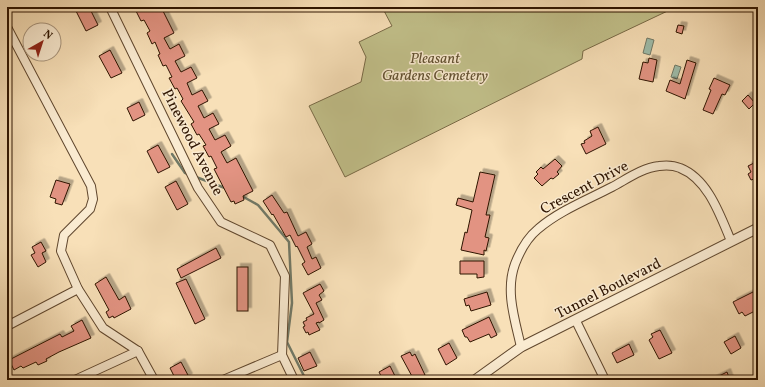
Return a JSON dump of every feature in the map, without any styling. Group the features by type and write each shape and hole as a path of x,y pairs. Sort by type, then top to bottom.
{"street":[{"name":"Pinewood Avenue","path":"110,7 198,188 221,222 270,245 284,276 282,355 294,380"},
{"path":"7,27 91,186 93,199 90,209 64,235 61,251 78,289 103,328 138,351 154,380"},
{"name":"Crescent Drive","path":"521,347 511,302 511,277 514,266 523,247 536,230 545,223 561,213 636,174 658,166 673,165 682,168 698,181 705,190 720,215 731,241"},
{"name":"Tunnel Boulevard","path":"475,380 521,347 576,321 758,228"},
{"path":"7,326 78,289"},
{"path":"576,321 605,380"},
{"path":"75,380 138,351"},
{"path":"223,380 282,355"}],"green space":[{"name":"Pleasant Gardens Cemetery","path":"382,7 676,7 583,51 582,59 345,177 309,106 361,82 366,57 359,42 392,26"}],"shaded area":[{"path":"647,38 654,40 650,55 643,53"},
{"path":"675,65 681,67 677,79 671,77"}],"building":[{"path":"74,7 89,7 98,25 86,31"},
{"path":"137,7 161,7 174,33 164,38 170,49 179,44 185,56 175,61 181,72 191,67 197,78 187,83 192,95 202,90 208,101 198,106 204,118 213,113 219,124 209,129 215,140 225,135 231,146 221,152 227,163 236,158 253,191 243,196 244,200 235,204 234,201 231,202 214,169 217,168 211,156 209,157 203,146 206,145 199,134 197,135 191,124 194,122 181,101 183,99 169,78 172,77 166,65 163,66 158,55 160,54 155,42 152,44 147,33 150,31 144,20 141,21 136,11 138,9"},
{"path":"678,25 684,26 682,34 676,32"},
{"path":"110,50 122,73 111,78 99,56"},
{"path":"649,58 657,60 653,82 639,79 643,62 648,63"},
{"path":"687,60 696,63 685,99 666,91 670,80 680,84"},
{"path":"714,78 730,85 725,95 722,94 713,114 703,110"},
{"path":"748,95 755,103 749,109 742,101"},
{"path":"139,102 145,115 133,121 127,108"},
{"path":"598,127 606,144 586,154 581,144 585,143 584,141 592,136 590,131"},
{"path":"158,145 170,167 158,173 147,151"},
{"path":"555,159 562,166 557,172 559,174 553,179 551,178 542,186 534,178 538,174 536,172 541,167 543,169"},
{"path":"758,161 758,185 754,179 751,180 748,174 751,172 748,166"},
{"path":"480,172 495,175 486,215 490,215 485,237 489,238 486,251 484,250 484,255 461,250 465,232 467,233 472,210 456,205 458,198 473,202"},
{"path":"56,180 70,184 62,205 55,203 56,199 50,197"},
{"path":"176,181 188,204 177,210 165,187"},
{"path":"272,195 284,213 287,212 298,236 306,232 312,244 307,247 312,259 316,257 321,268 308,275 302,264 305,262 297,246 296,247 290,235 286,237 273,214 272,215 263,201"},
{"path":"41,242 46,251 42,253 46,262 38,267 31,255 35,253 32,247"},
{"path":"216,248 221,258 181,278 177,269"},
{"path":"460,261 484,261 484,277 477,278 477,274 460,274"},
{"path":"237,267 248,267 248,311 237,311"},
{"path":"106,277 119,300 125,296 131,309 114,318 113,316 109,318 106,312 109,310 95,284"},
{"path":"186,279 205,319 195,324 176,283"},
{"path":"320,284 324,291 319,295 322,300 316,303 324,320 316,323 320,330 309,335 303,327 305,326 303,322 307,320 306,318 314,314 303,293"},
{"path":"487,292 491,305 471,311 469,305 466,306 464,299"},
{"path":"753,292 758,302 755,306 757,310 745,316 742,312 739,314 733,302"},
{"path":"489,317 497,335 491,338 489,334 470,342 467,337 465,337 462,330"},
{"path":"82,320 91,338 59,352 46,359 47,361 38,365 36,362 23,368 21,366 14,370 9,360 60,334 62,337 74,331 71,326"},
{"path":"660,330 672,353 659,359 649,340 653,337 651,334"},
{"path":"735,336 741,348 731,354 724,342"},
{"path":"449,343 457,358 446,365 438,349"},
{"path":"629,344 634,355 617,363 612,353"},
{"path":"310,352 317,366 304,371 298,358"},
{"path":"410,352 412,356 415,354 425,375 416,380 414,380 401,356"},
{"path":"181,362 189,377 184,380 176,380 170,368"},
{"path":"390,366 397,380 383,380 379,372"},
{"path":"727,372 730,380 711,380"}],"waterway":[{"path":"172,154 185,173 189,175"},
{"path":"196,177 225,188"},
{"path":"240,195 258,205 289,242 292,303 287,342 306,380"}]}
